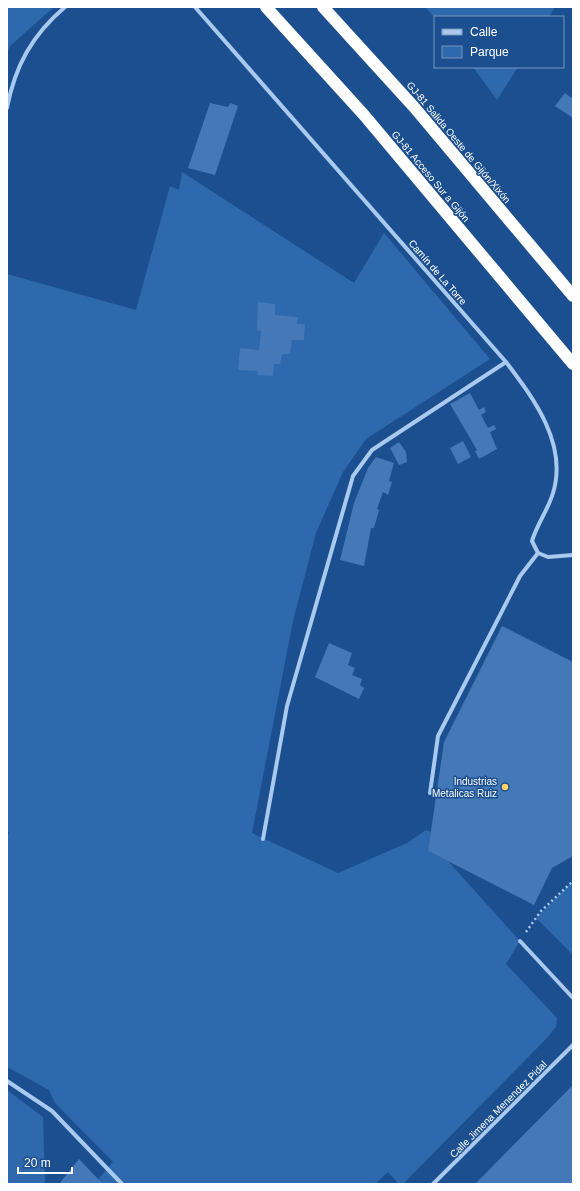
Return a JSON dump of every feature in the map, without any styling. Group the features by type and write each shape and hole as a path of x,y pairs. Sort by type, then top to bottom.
{"highway":[{"name":"GJ-81 Acceso Sur a Gijón","path":"266,7 364,115 573,364"},
{"name":"GJ-81 Salida Oeste de Gijón/Xixón","path":"323,7 414,107 573,296"}],"street":[{"path":"7,108 11,88 19,63 33,40 65,7"},
{"name":"Camín de La Torre","path":"195,7 506,362 523,384 550,431 557,465 553,493 532,541 538,553"},
{"path":"263,839 287,706 353,476 372,450 506,362"},
{"path":"430,793 438,736 520,576 538,553 548,557 573,555"},
{"path":"520,941 573,998"},
{"name":"Calle Jimena Menendez Pidal","path":"433,1184 573,1045"},
{"path":"7,1081 52,1111 122,1184"}],"path":[{"path":"520,941 541,911 573,881"}],"green space":[{"path":"7,7 54,7 10,46 7,53"},
{"path":"425,7 555,7 550,16 434,17"},
{"path":"474,68 517,68 497,100"},
{"path":"182,172 354,283 384,233 490,359 366,439 343,472 316,533 293,621 252,833 338,873 407,843 426,830 431,832 428,851 448,861 520,941 506,964 557,1018 556,1027 546,1039 403,1184 399,1184 388,1172 375,1184 94,1184 113,1162 55,1103 49,1090 7,1067 7,835 9,833 7,831 7,274 136,310 170,186 179,190"},
{"path":"573,881 573,955 536,918"},
{"path":"7,1090 43,1117 45,1184 7,1184"}],"building":[{"path":"565,93 573,99 573,118 555,106"},
{"path":"210,103 228,107 230,103 238,106 215,175 188,168"},
{"path":"258,302 275,304 275,315 298,317 297,324 305,324 304,340 292,340 290,354 282,354 280,364 274,364 273,376 257,375 258,371 238,370 240,348 259,350 261,331 257,330"},
{"path":"470,393 479,410 484,407 486,412 481,415 488,428 494,425 496,429 490,432 497,449 479,459 475,451 477,450 450,404"},
{"path":"463,441 471,457 458,464 450,448"},
{"path":"399,442 406,452 407,462 399,465 390,448"},
{"path":"376,457 394,463 389,481 392,482 388,495 383,492 377,509 379,510 374,528 371,528 364,566 340,560 354,503 368,468"},
{"name":"Industrias Metalicas Ruiz","path":"502,626 573,662 573,856 552,868 534,905 428,851 444,742"},
{"path":"329,643 352,653 348,665 355,668 352,675 362,679 360,685 364,688 359,699 315,677"},
{"path":"573,1085 573,1184 475,1184 560,1098"},
{"path":"79,1159 98,1179 104,1184 59,1184"}],"place":[{"name":"Industrias Metalicas Ruiz","path":"505,787"}]}
